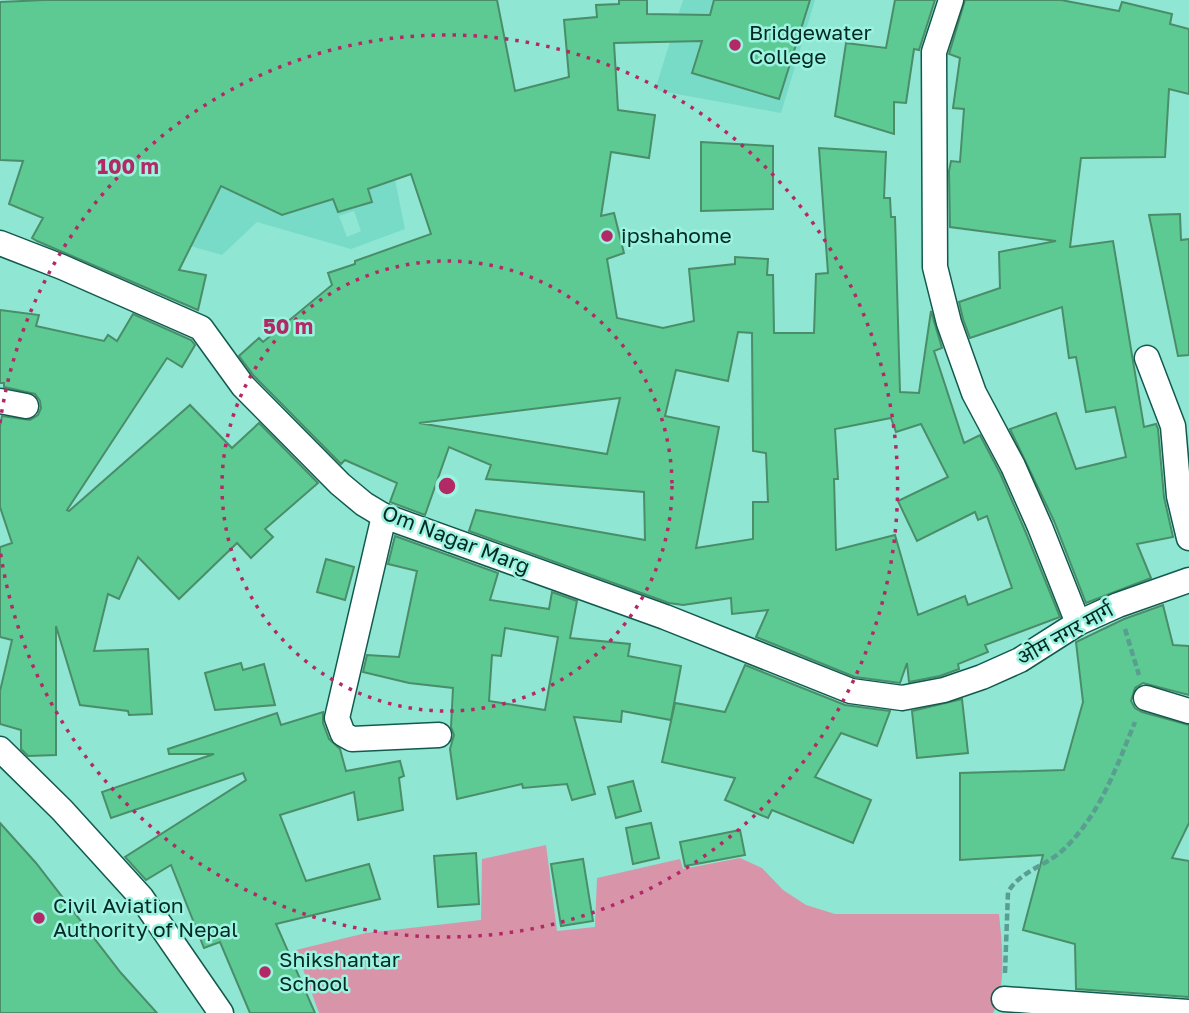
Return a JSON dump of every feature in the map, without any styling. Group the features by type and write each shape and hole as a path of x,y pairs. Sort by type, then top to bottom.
{"street":[{"path":"951,0 934,52 934,267 949,323 974,393 1013,466 1077,623"},
{"name":"Om Nagar Marg","path":"0,243 201,328 243,386 340,484 384,516 665,617 851,691 902,698 944,690 982,677"},
{"path":"1147,358 1181,426 1179,496 1189,538"},
{"path":"0,401 26,406"},
{"path":"384,516 337,718 343,734 352,739 439,735"},
{"name":"ओम नगर मार्ग","path":"982,677 1020,660 1077,623 1118,605 1189,580"},
{"path":"1146,698 1189,711"},
{"path":"0,749 62,810 141,897 221,1013"},
{"path":"1004,999 1189,1012"}],"path":[{"path":"1004,999 1008,892 1014,882 1063,850 1102,802 1146,698 1118,605"}],"shaded area":[{"name":"Bridgewater College","path":"683,0 815,0 781,113 655,90"},
{"path":"83,128 394,175 405,229 351,249 257,222 222,255 134,230","holes":["366,181 372,202 340,211 334,190","354,211 361,231 347,237 339,216"]},
{"path":"546,845 557,931 595,927 597,878 680,859 683,869 740,858 762,868 783,890 806,905 835,914 999,914 1002,978 997,1002 993,1013 319,1013 296,950 366,933 481,920 482,859"}],"building":[{"path":"497,0 515,91 569,77 564,20 597,17 596,5 619,4 619,0 647,0 647,14 710,15 714,0 810,0 779,99 692,73 702,41 614,43 618,110 655,115 649,158 611,152 601,216 614,213 624,253 607,259 617,318 663,328 694,321 689,269 735,264 735,257 768,259 767,275 773,275 774,333 814,333 816,274 828,273 819,148 886,152 884,198 890,198 891,217 895,217 900,392 919,393 931,311 942,348 934,351 964,443 980,435 1000,473 1060,617 985,645 988,652 958,664 959,669 940,676 909,682 907,663 900,683 855,677 756,637 768,610 732,614 731,598 683,605 669,603 469,531 476,510 645,540 644,492 486,479 491,465 449,447 425,515 390,502 397,483 345,460 341,464 254,376 239,356 259,338 263,342 332,285 328,273 431,234 411,174 368,189 372,202 338,212 333,199 282,215 221,186 179,270 206,275 198,310 37,241 32,238 43,218 9,204 23,161 0,160 0,2","holes":["738,332 752,333 753,451 766,453 768,502 753,502 753,539 696,548 719,427 665,416 676,370 728,381","620,398 607,454 419,423","891,418 896,432 921,424 948,477 898,501 917,541 975,512 978,520 987,516 1012,588 968,605 965,596 918,615 895,535 836,550 834,479 838,479 835,429"]},
{"path":"895,0 935,0 919,50 914,49 906,103 894,102 894,134 835,116 846,43 886,48"},
{"path":"965,0 1061,0 1119,11 1122,2 1172,14 1170,24 1189,29 1189,94 1169,89 1165,157 1081,158 1070,247 1113,241 1144,427 1156,424 1158,429 1164,497 1173,537 1137,544 1151,578 1086,603 1054,521 1010,429 1056,413 1076,469 1126,457 1115,407 1086,412 1076,357 1069,358 1062,307 970,338 963,319 959,302 1000,288 999,252 1056,241 950,227 949,171 951,161 960,162 964,109 953,108 960,58 949,54"},
{"path":"701,142 773,146 773,209 701,211"},
{"path":"1180,214 1181,240 1189,239 1189,355 1178,356 1149,215"},
{"path":"0,310 39,315 36,326 104,341 108,335 117,341 133,314 191,340 195,345 182,367 167,358 67,510 190,405 232,448 259,423 318,483 265,529 273,537 251,558 237,543 179,599 138,557 119,599 108,594 94,651 148,649 152,714 129,715 128,711 80,705 56,626 56,755 28,756 21,749 21,730 0,724 0,691 12,640 0,637 0,547 12,543 0,507 0,426 2,416 30,420 38,415 41,408 35,394 4,387 4,383 0,383"},
{"path":"395,536 498,573 490,600 549,609 552,592 577,601 570,638 630,644 628,656 681,666 671,720 622,711 621,722 574,717 595,794 572,800 567,784 523,788 522,784 457,799 450,749 454,735 451,727 453,688 409,683 363,672 367,655 399,657 417,571 388,564","holes":["505,628 558,637 545,710 489,701 492,655 501,656"]},
{"path":"326,559 354,567 345,600 317,592"},
{"path":"1163,605 1173,645 1189,646 1189,695 1143,683 1135,688 1131,701 1135,708 1142,712 1189,725 1189,823 1172,858 1189,861 1189,997 1076,989 1075,944 1023,930 1043,855 960,860 960,773 1064,770 1083,702 1076,642 1124,619"},
{"path":"241,663 243,670 264,664 275,705 215,710 205,673"},
{"path":"745,665 845,705 890,711 877,746 841,733 815,777 871,800 853,843 772,810 768,818 725,800 735,778 662,762 675,703 725,712"},
{"path":"962,699 968,753 917,758 912,711"},
{"path":"323,712 323,723 329,739 340,749 346,771 400,761 404,776 399,778 403,810 358,820 354,792 280,815 306,881 369,864 380,899 276,924 315,1013 250,1013 220,942 204,948 171,865 146,880 125,857 246,780 243,773 111,818 102,792 214,754 169,754 168,749 277,713 281,725"},
{"path":"633,781 641,811 616,818 608,787"},
{"name":"Civil Aviation Authority of Nepal","path":"0,823 36,863 121,973 157,1013 0,1013"},
{"path":"651,823 659,858 633,864 626,828"},
{"path":"740,830 745,855 685,866 680,842"},
{"path":"476,853 479,904 438,907 434,856"},
{"path":"583,859 593,921 561,926 551,864"}],"place":[{"name":"Bridgewater College","path":"735,45"},
{"name":"ipshahome","path":"607,236"},
{"name":"Civil Aviation Authority of Nepal","path":"39,918"},
{"name":"Shikshantar School","path":"265,972"}]}
